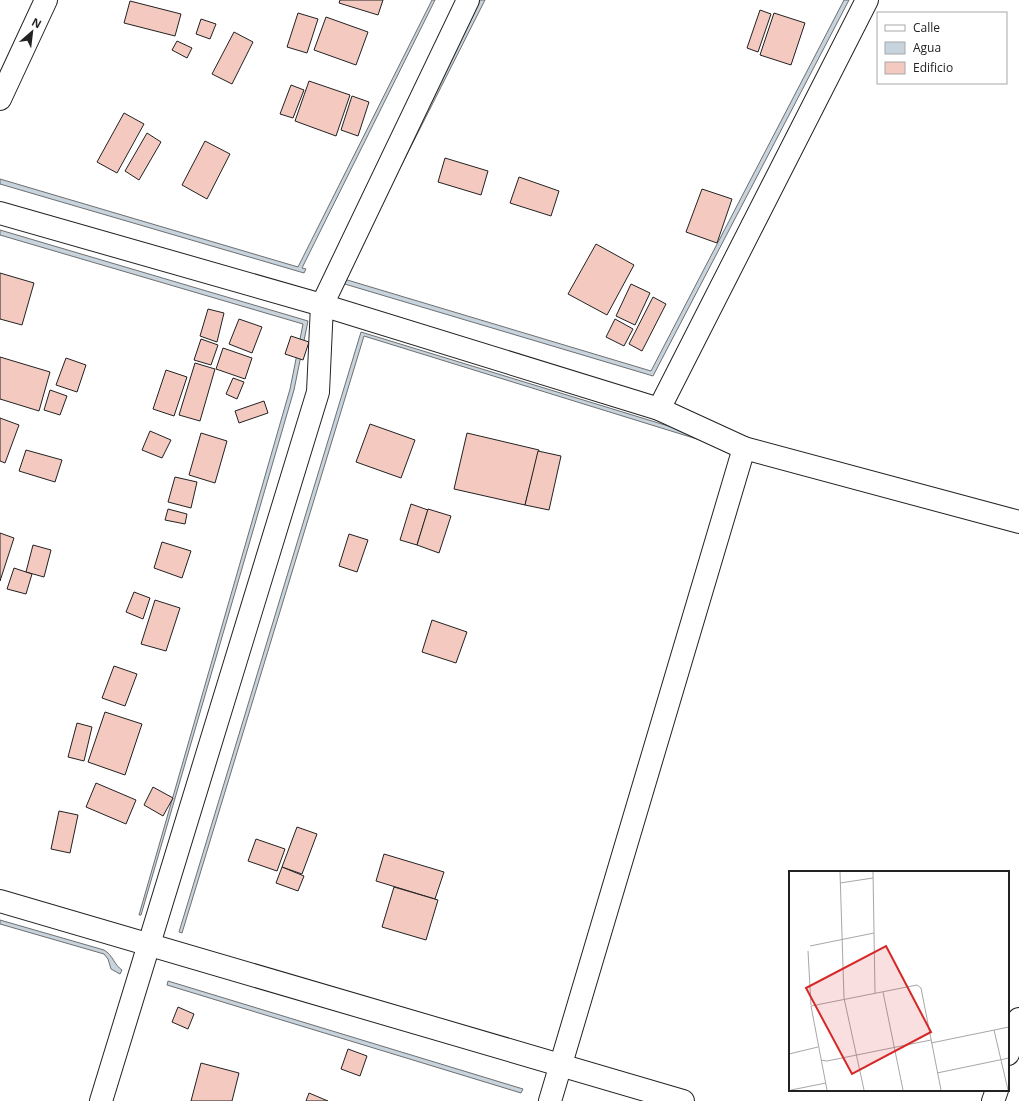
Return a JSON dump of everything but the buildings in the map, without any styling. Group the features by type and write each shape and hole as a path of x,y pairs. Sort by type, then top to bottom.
{"street":[{"path":"0,99 46,0"},
{"path":"101,1101 318,392 322,305 468,0"},
{"path":"659,409 868,0"},
{"path":"0,213 322,305 659,409 744,448 1019,522"},
{"path":"550,1101 744,448"},
{"path":"0,901 683,1101"},
{"path":"1009,1051 1019,1018"},
{"path":"993,1101 997,1091"}],"water":[{"path":"432,0 435,0 302,268 306,269 304,273 0,184 0,179 298,267"},
{"path":"480,0 485,0 344,279 651,371 844,0 849,0 653,376 338,282"},
{"path":"0,230 308,321 294,390 141,915 139,915 290,389 303,324 0,235"},
{"path":"361,332 714,440 713,444 364,336 182,933 179,932"},
{"path":"0,920 104,950 122,970 120,974 111,969 108,959 104,954 0,924"},
{"path":"168,981 523,1089 521,1093 167,985"}]}
